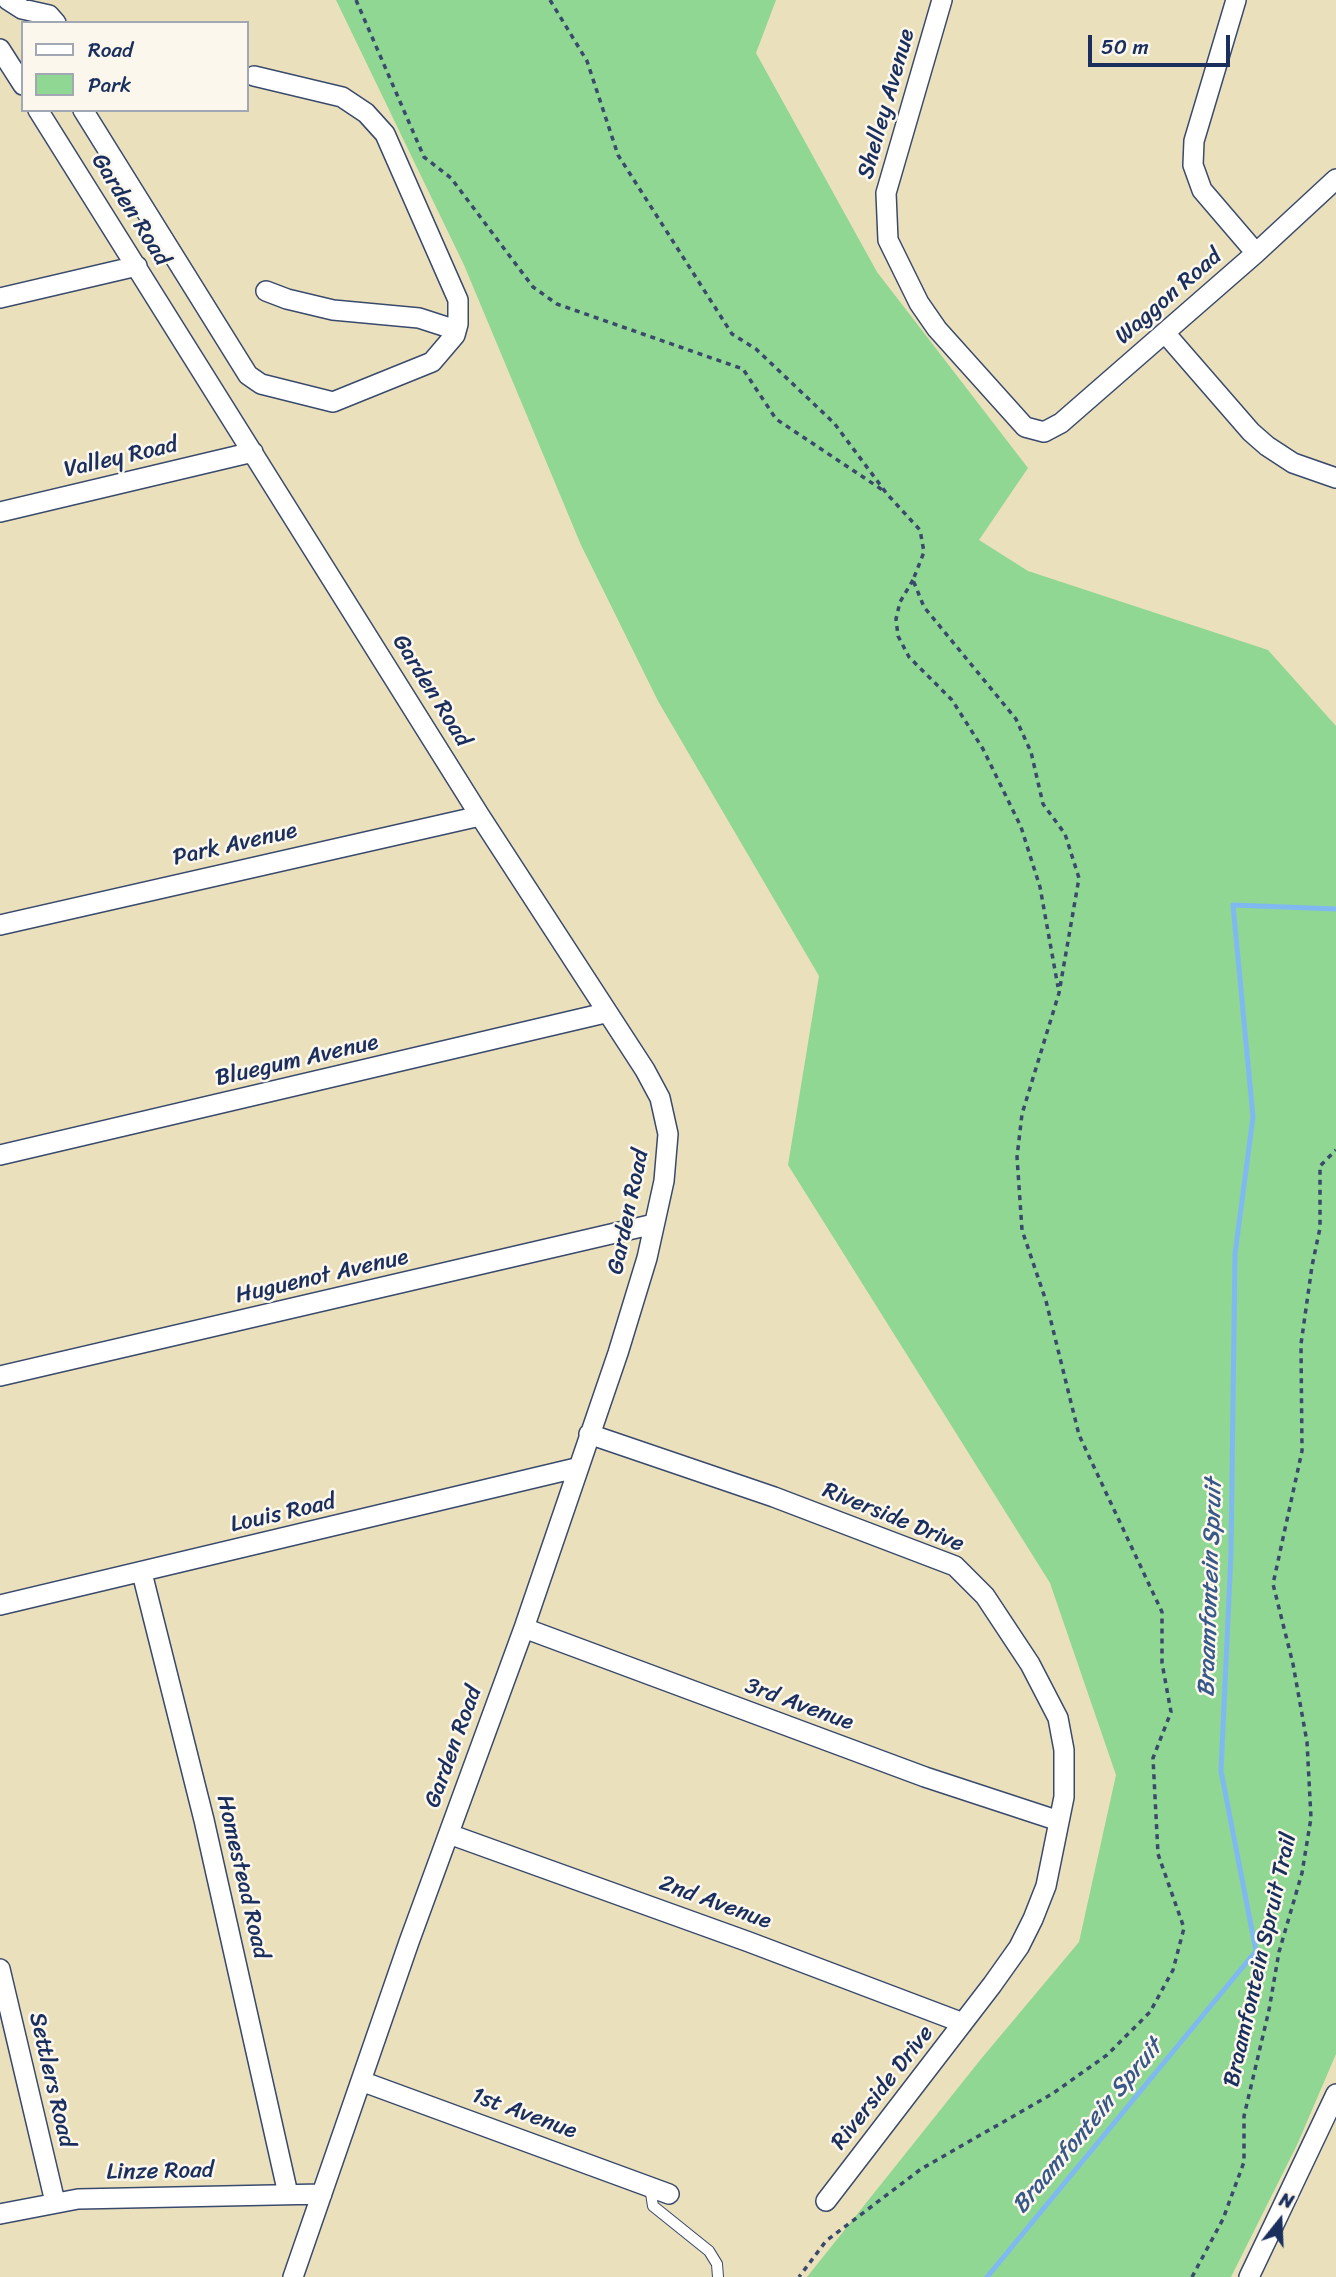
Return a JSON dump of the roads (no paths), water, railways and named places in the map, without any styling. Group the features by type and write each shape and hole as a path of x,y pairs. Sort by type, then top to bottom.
{"street":[{"path":"8,0 22,9 49,15 54,21"},
{"name":"Shelley Avenue","path":"942,0 886,193 888,240 919,303 937,329 1026,427"},
{"path":"1236,0 1194,141 1193,165 1202,190 1256,253"},
{"path":"0,49 15,73"},
{"path":"84,112 244,371 261,384 306,397 340,401 432,362 449,346 456,330 459,312 454,289 391,147 376,123 342,97 254,76"},
{"name":"Garden Road","path":"39,112 480,816 605,1013 645,1070 665,1114 668,1154 636,1297 524,1628 293,2277"},
{"name":"Waggon Road","path":"1026,427 1036,432 1052,430 1256,253 1336,179"},
{"path":"0,298 137,266"},
{"path":"265,291 333,310 419,318 456,330"},
{"path":"1165,333 1251,432 1267,446 1293,463 1336,478"},
{"name":"Valley Road","path":"0,512 253,452"},
{"name":"Park Avenue","path":"0,925 480,816"},
{"name":"Bluegum Avenue","path":"0,1155 605,1013"},
{"name":"Huguenot Avenue","path":"0,1376 654,1224"},
{"name":"Riverside Drive","path":"589,1434 942,1559 967,1574 985,1596 1030,1664 1058,1718 1065,1769 1059,1821 1046,1886 1020,1947 826,2201"},
{"name":"Louis Road","path":"0,1605 576,1468"},
{"name":"Homestead Road","path":"142,1573 206,1832 288,2194"},
{"name":"3rd Avenue","path":"524,1628 899,1768 1059,1821"},
{"name":"2nd Avenue","path":"449,1834 724,1932 963,2023"},
{"name":"Settlers Road","path":"0,1969 55,2202"},
{"name":"1st Avenue","path":"361,2081 669,2194"},
{"path":"1249,2277 1336,2094"},
{"name":"Linze Road","path":"0,2214 55,2202 167,2195 322,2194"}],"lane":[{"path":"650,2187 653,2206 709,2251 717,2264 718,2277"}],"waterway":[{"name":"Braamfontein Spruit","path":"987,2277 1256,1951 1221,1771 1231,1554 1235,1254 1253,1117 1233,905 1336,909"}]}
